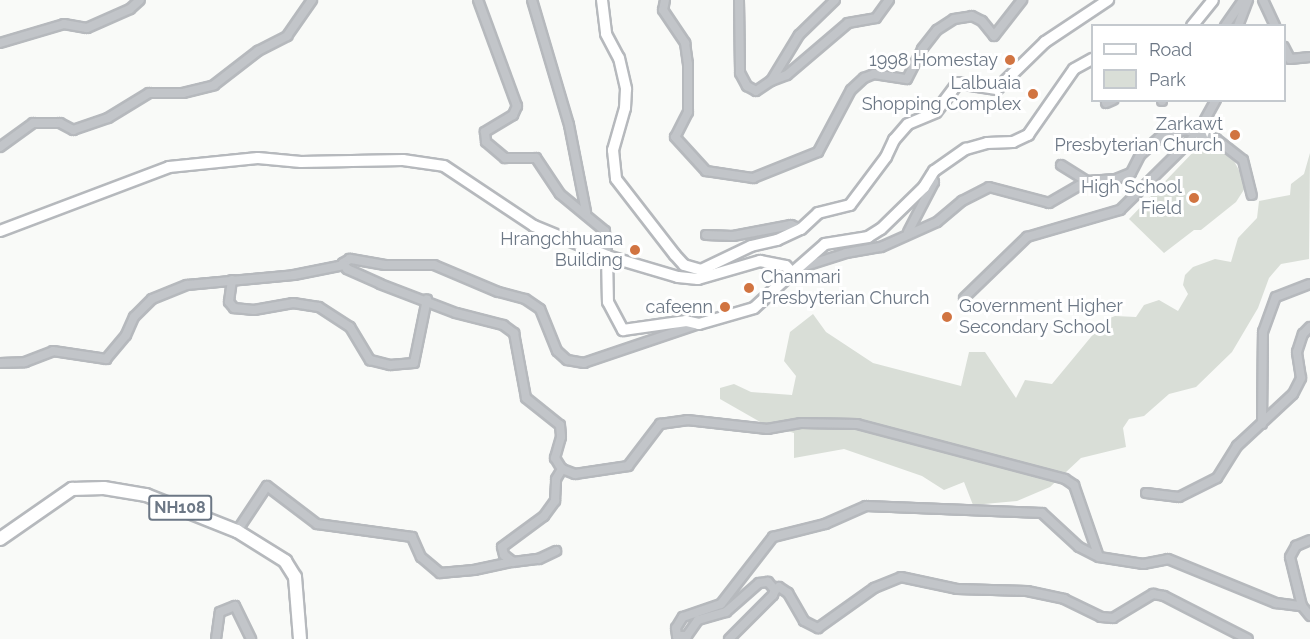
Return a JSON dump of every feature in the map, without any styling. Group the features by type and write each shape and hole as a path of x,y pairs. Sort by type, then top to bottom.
{"highway":[{"name":"NH108","path":"0,539 36,517 60,495 86,486 146,495 237,531 273,552 292,569 300,639"}],"main road":[{"path":"602,0 606,34 619,58 626,88 625,108 614,150 616,179 684,265 701,270 751,246 777,240 801,229 818,213 850,205 886,157 894,140 908,124 936,112 958,83 997,89 1045,42 1108,0"},
{"path":"1194,24 1213,0"},
{"path":"607,256 608,302 623,330 687,321 699,324 754,308 825,244 868,237 881,229 931,175 966,149 987,143 1014,142 1028,135 1074,69 1091,60"},
{"path":"0,231 169,167 258,158 301,162 403,160 444,166 520,219 607,256 698,279 760,261 786,266 794,271"}],"street":[{"path":"0,43 53,26 87,28 130,9 140,0"},
{"path":"0,147 33,123 60,123 73,130 108,118 149,93 183,93 222,81 258,51 287,36 312,0"},
{"path":"478,0 517,106 513,115 485,132 486,142 505,158 536,158 560,194 586,212 608,235 607,256"},
{"path":"532,0 567,116 586,212"},
{"path":"665,0 663,10 685,43 688,64 688,111 675,137 706,171 753,178 818,152 850,90 864,78 879,74 907,79 922,49 937,30 954,19 972,16 982,21 994,36 1022,0"},
{"path":"739,0 736,15 743,78 756,91 771,81 787,75 848,23 876,18 889,0"},
{"path":"771,81 799,35 835,0"},
{"path":"1226,24 1243,0"},
{"path":"1239,24 1248,0"},
{"path":"1263,0 1274,24"},
{"path":"1287,60 1310,57"},
{"path":"964,298 1027,237 1120,210 1197,134 1218,102"},
{"path":"794,271 846,253 881,248 908,232 937,222 962,201 989,187 1049,203 1087,182 1116,179 1131,173 1140,155 1160,137 1186,130 1216,139 1243,160 1252,195"},
{"path":"1061,165 1087,182"},
{"path":"908,232 934,182 931,175"},
{"path":"706,235 733,236 791,225 801,229"},
{"path":"0,363 25,362 53,351 106,359 126,335 134,317 153,298 187,285 294,275 344,265 350,259 386,265 434,265 498,292 525,300 540,309 557,351 567,360 584,363 699,324"},
{"path":"344,265 380,284 427,299 456,313 503,325 514,333 526,398 562,432 555,458 562,469 575,474 628,466 638,458 660,424 687,420 767,429 801,423 857,424 1065,479 1074,484 1099,557"},
{"path":"232,280 229,302 234,308 254,310 294,303 319,307 342,319 370,360 383,365 414,363 427,299"},
{"path":"1262,424 1263,332 1276,297 1310,284"},
{"path":"1146,494 1179,497 1211,483 1237,446 1290,399 1299,382 1301,370 1297,352 1303,334 1310,327"},
{"path":"513,562 504,555 502,547 544,516 555,501 556,479 562,469"},
{"path":"237,531 267,486 317,524 412,537 421,557 440,573 539,559 556,551"},
{"path":"775,590 768,582 759,583 726,612 698,620 687,636 681,638 676,633 683,617 721,604 773,537 825,524 866,506 1042,513 1078,547 1099,557 1143,564 1168,559 1276,603 1302,606"},
{"path":"1310,540 1296,546 1290,557 1302,606 1310,616"},
{"path":"729,639 779,587 788,592 804,621 818,628 874,588 901,577 957,589 1027,591 1064,599 1101,616 1113,618 1153,594 1164,596 1248,639"},
{"path":"216,639 220,612 235,606 251,639"}],"green space":[{"name":"High School Field","path":"1209,142 1228,150 1247,185 1236,202 1201,230 1194,230 1164,253 1129,219 1199,146"},
{"path":"1310,153 1309,259 1281,264 1269,278 1258,308 1232,352 1196,387 1169,394 1144,416 1129,419 1123,428 1126,447 1081,458 1050,487 1017,501 973,505 964,482 944,490 922,476 844,449 794,458 794,433 762,423 720,399 720,388 734,384 751,392 792,395 796,376 784,361 790,332 813,314 826,332 873,363 961,386 969,352 985,352 1016,398 1025,380 1052,384 1105,320 1115,316 1136,317 1144,305 1159,300 1178,311 1188,294 1183,285 1185,275 1193,267 1215,259 1231,262 1238,238 1257,218 1259,201 1290,195 1291,184 1304,174"}],"place":[{"name":"1998 Homestay","path":"1010,60"},
{"name":"Lalbuaia Shopping Complex","path":"1033,94"},
{"name":"Zarkawt Presbyterian Church","path":"1235,135"},
{"name":"High School Field","path":"1194,198"},
{"name":"Hrangchhuana Building","path":"635,250"},
{"name":"Chanmari Presbyterian Church","path":"749,288"},
{"name":"cafeenn","path":"725,307"},
{"name":"Government Higher Secondary School","path":"947,317"}]}
